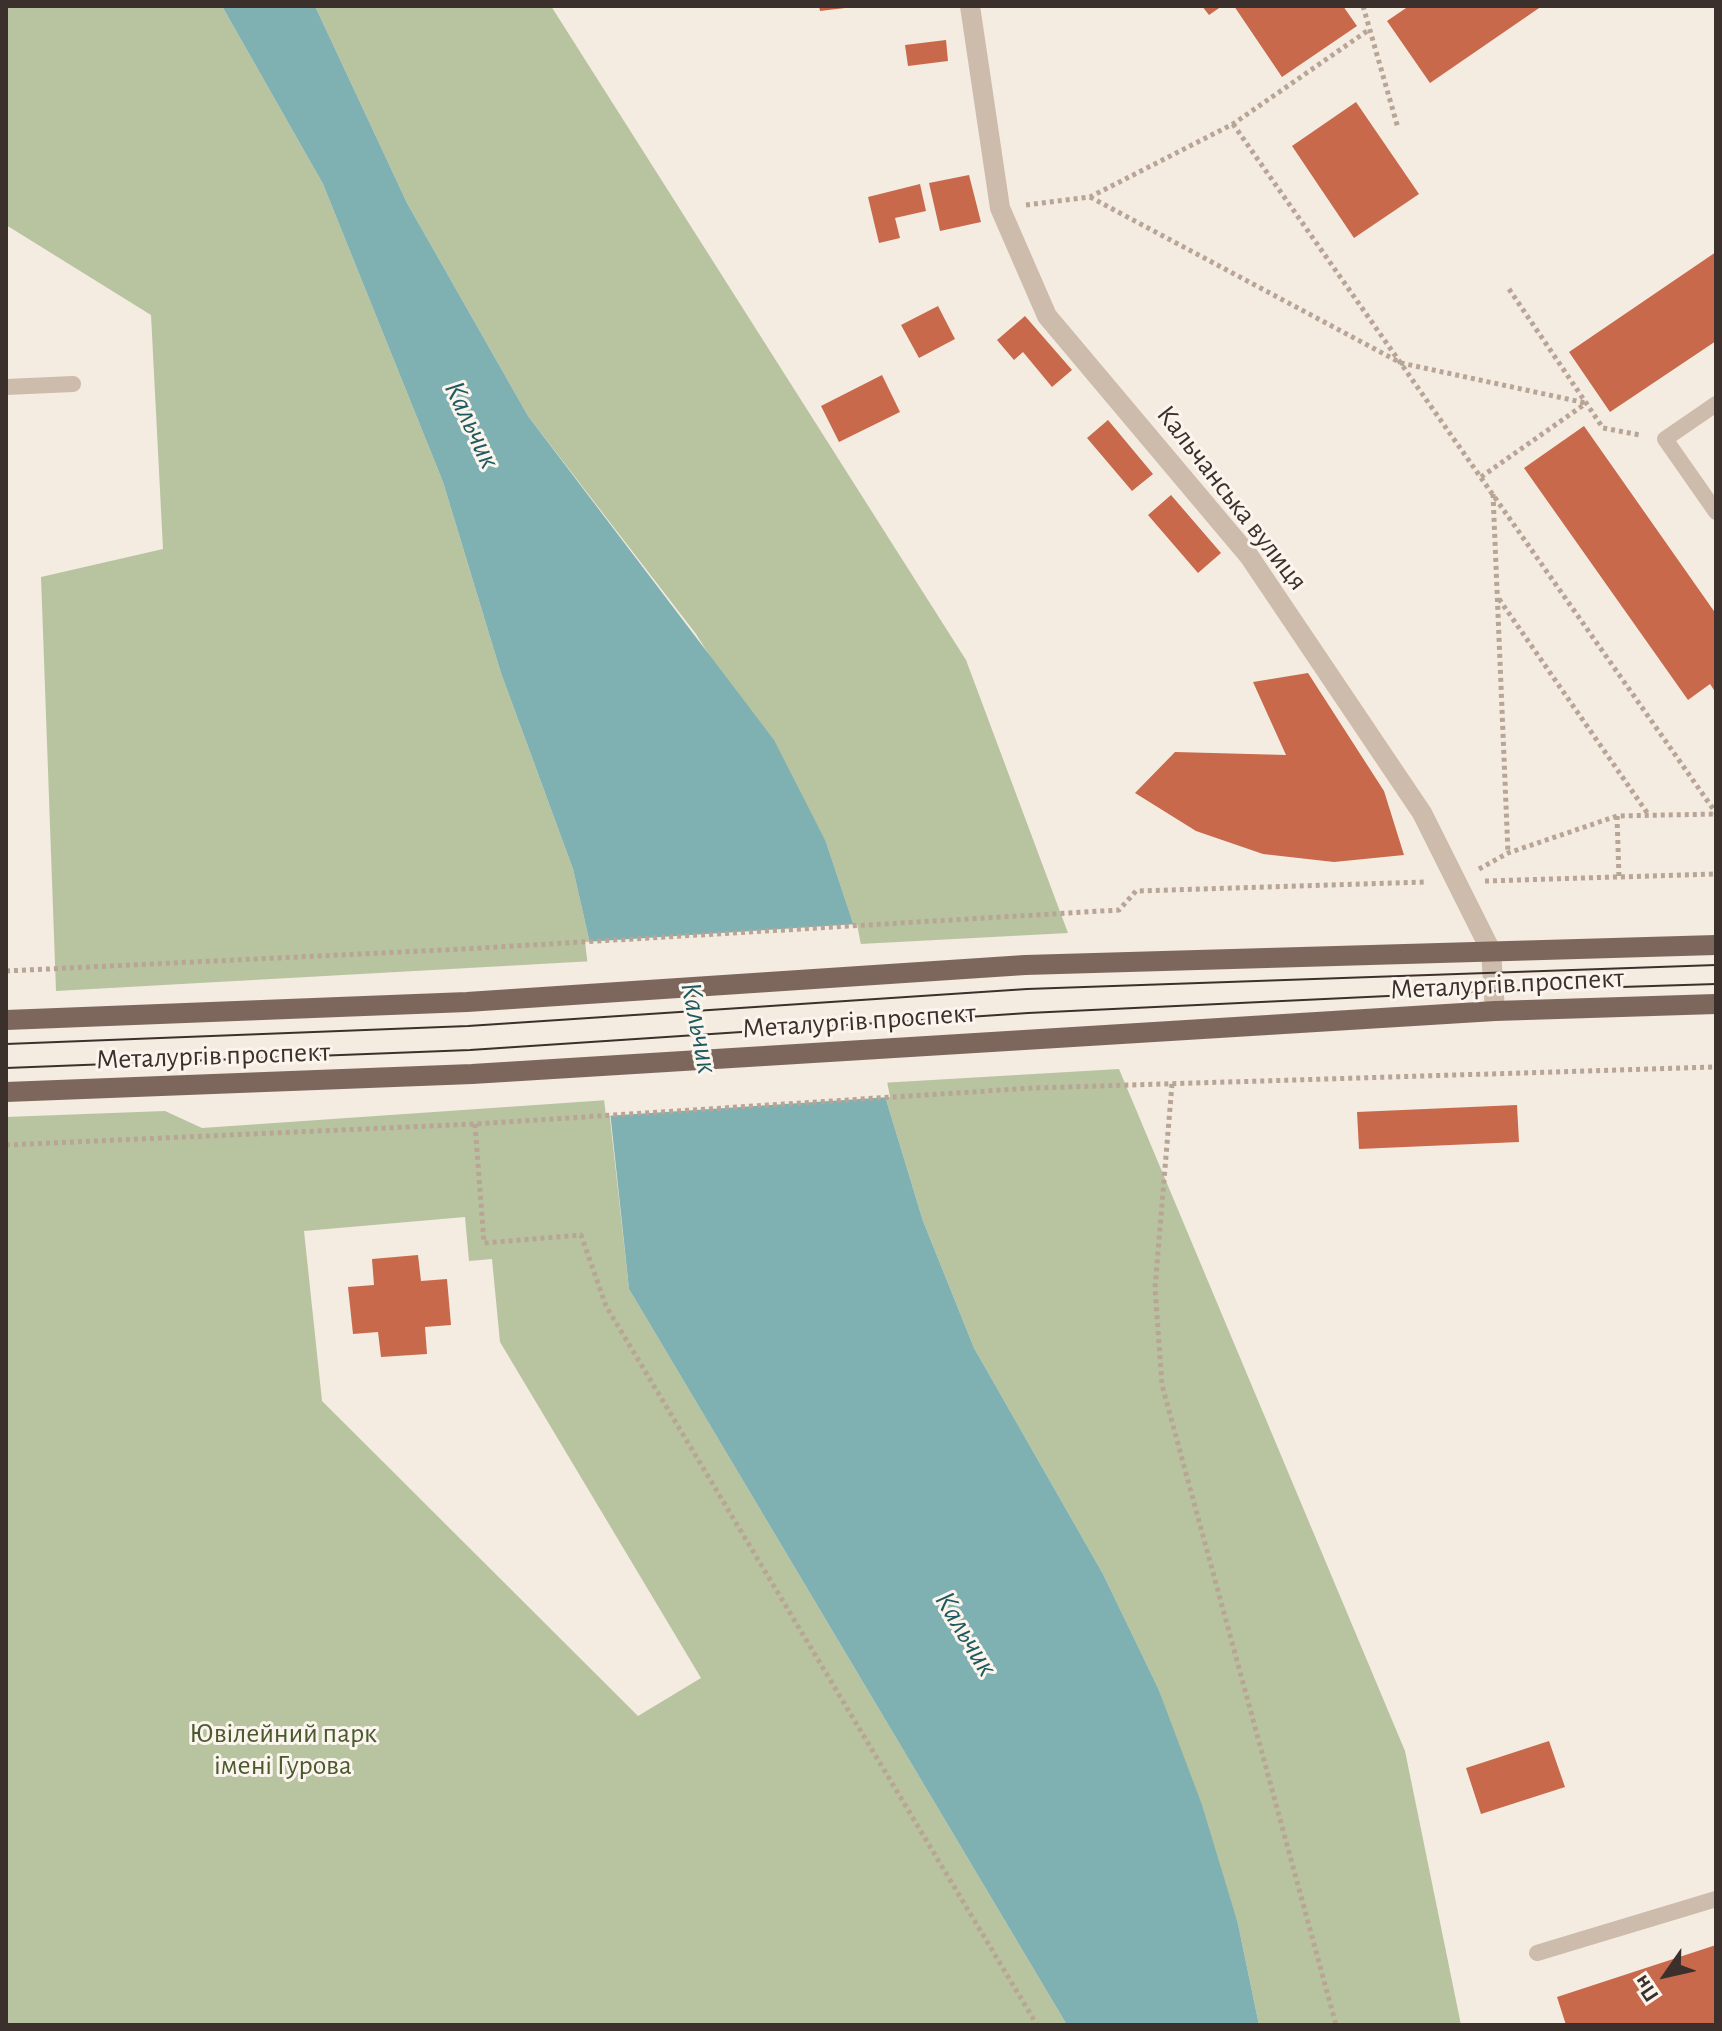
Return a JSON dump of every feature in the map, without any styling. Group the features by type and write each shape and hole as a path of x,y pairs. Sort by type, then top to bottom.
{"main road":[{"name":"Металургів проспект","path":"6,1020 467,1002 1025,965 1716,945"},
{"name":"Металургів проспект","path":"6,1092 472,1074 1495,1011 1716,1004"}],"street":[{"name":"Кальчанська вулиця","path":"970,6 1000,208 1047,316 1249,556 1422,813 1491,951 1495,1011"}],"lane":[{"path":"6,387 73,384"},
{"path":"1716,404 1665,439 1716,512"},
{"path":"1537,1953 1716,1899"}],"path":[{"path":"1363,6 1398,128"},
{"path":"1000,208 1090,197 1233,124 1370,29"},
{"path":"1233,124 1716,813"},
{"path":"1090,197 1401,363 1586,403"},
{"path":"1509,289 1603,428 1665,439"},
{"path":"1481,477 1586,403"},
{"path":"1493,494 1508,853 1617,816 1716,813"},
{"path":"1498,597 1649,815"},
{"path":"1617,816 1619,877"},
{"path":"6,971 464,949 1021,913 1119,910 1136,891"},
{"path":"6,1145 475,1124 1033,1088 1716,1067"},
{"path":"1172,1084 1155,1288 1162,1385 1336,2025"},
{"path":"475,1124 484,1243 581,1235 606,1306 1037,2025"}],"green space":[{"path":"6,6 222,6 323,184 443,482 501,673 573,869 594,961 56,991 41,577 163,549 151,315 6,225"},
{"path":"315,6 551,6 966,660 1068,933 860,944 826,842 696,634 528,416 407,203"},
{"path":"1119,1069 1405,1751 1461,2025 1259,2025 1238,1924 1158,1688 1103,1574 974,1348 923,1221 881,1083"},
{"name":"Ювілейний парк імені Гурова","path":"608,1100 629,1289 1067,2025 6,2025 6,1117 165,1111 202,1128","holes":["465,1217 469,1261 492,1259 500,1342 701,1678 638,1716 322,1401 304,1231"]}],"water":[{"name":"Кальчик","path":"222,6 315,6 407,203 528,416 774,740 826,842 860,944 881,1083 923,1221 974,1348 1103,1574 1158,1688 1202,1805 1238,1924 1259,2025 1067,2025 629,1289 594,961 573,869 501,673 443,482 323,184"}],"pier":[{"path":"857,924 890,1097 606,1116 585,942"}],"building":[{"path":"819,6 845,6 845,8 820,11"},
{"path":"1202,6 1222,6 1209,15"},
{"path":"1234,6 1343,6 1357,26 1282,77"},
{"path":"1409,6 1542,6 1430,83 1387,21"},
{"path":"946,40 948,61 908,66 905,45"},
{"path":"1356,102 1419,194 1354,238 1292,146"},
{"path":"969,175 981,222 940,231 929,183"},
{"path":"920,184 926,211 895,218 900,238 879,243 868,197"},
{"path":"1716,252 1716,341 1610,412 1569,352"},
{"path":"938,306 955,339 919,358 901,325"},
{"path":"1025,316 1072,370 1052,387 1023,352 1014,360 997,340"},
{"path":"882,375 900,412 839,442 821,406"},
{"path":"1108,420 1153,474 1132,491 1087,438"},
{"path":"1584,426 1716,614 1716,693 1710,684 1688,700 1524,468"},
{"path":"1171,495 1221,553 1198,573 1148,515"},
{"path":"1308,673 1384,791 1404,855 1334,862 1263,854 1196,831 1135,793 1175,752 1286,755 1253,682"},
{"path":"1517,1105 1519,1142 1359,1149 1357,1112"},
{"path":"418,1255 421,1281 447,1279 451,1325 425,1327 427,1354 381,1357 378,1332 353,1334 348,1287 374,1285 372,1259"},
{"path":"1549,1741 1565,1787 1481,1814 1466,1768"},
{"path":"1716,1945 1716,2025 1566,2025 1557,1997"}],"tram line":[{"path":"6,1044 468,1026 1027,989 1716,965"},
{"path":"6,1068 470,1050 1028,1013 1716,984"}]}
